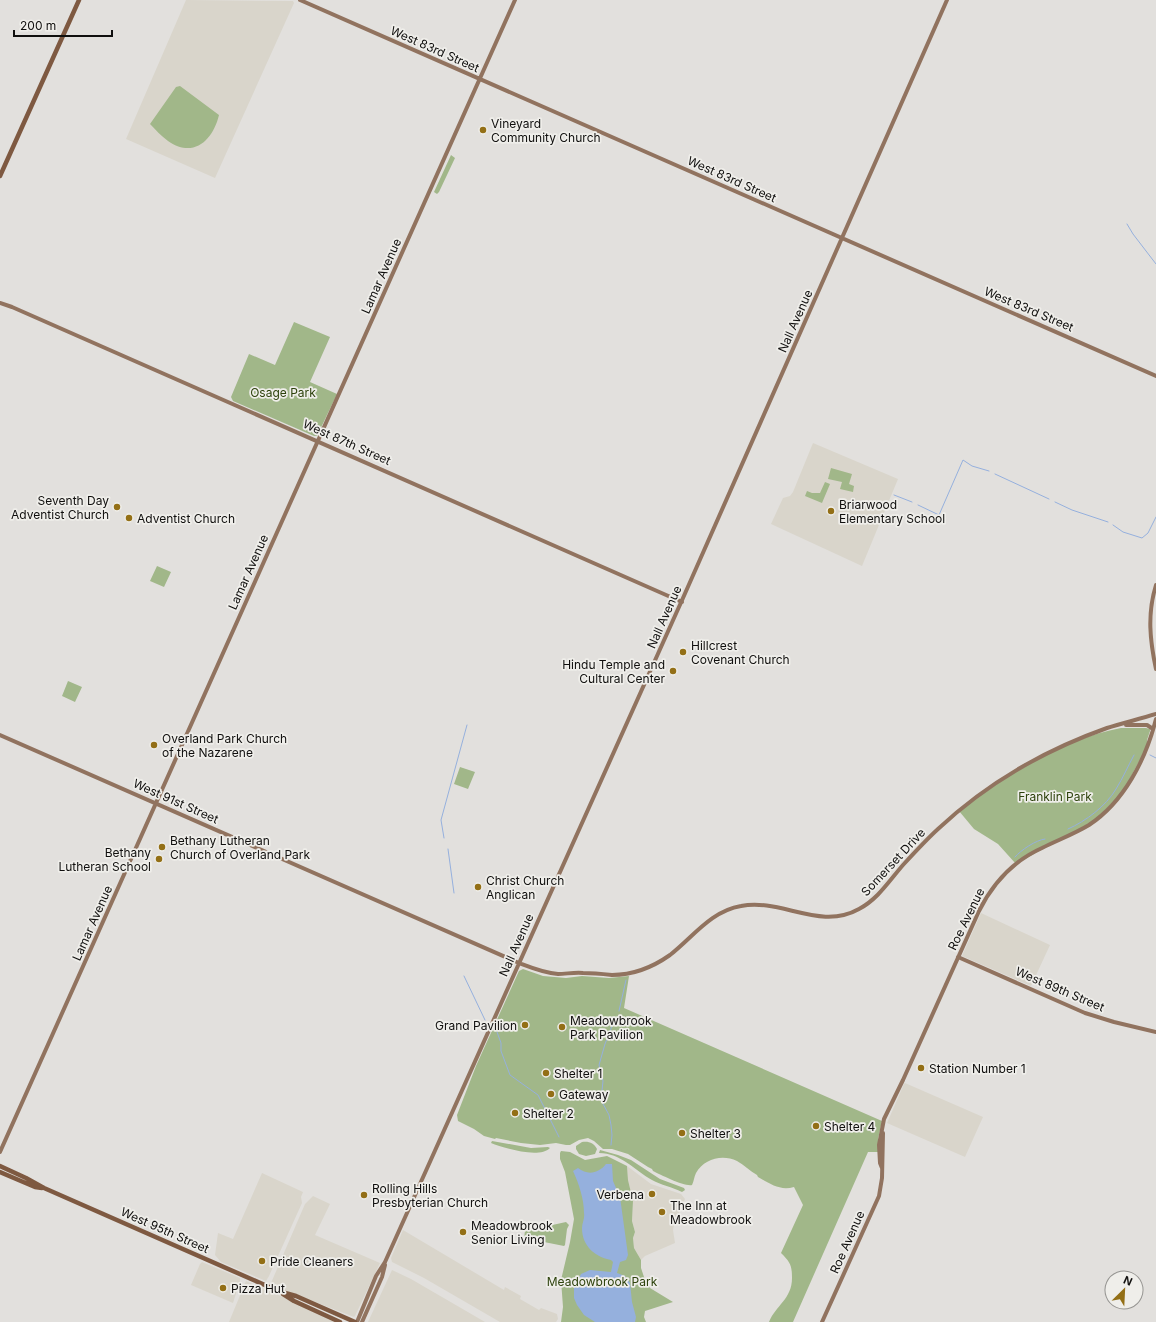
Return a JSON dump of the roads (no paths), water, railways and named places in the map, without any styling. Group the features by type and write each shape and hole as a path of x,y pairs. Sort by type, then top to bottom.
{"main road":[{"path":"0,176 79,0"},
{"name":"West 95th Street","path":"0,1166 44,1188 278,1291 296,1296 356,1322"},
{"name":"West 95th Street","path":"0,1172 35,1187 44,1188"},
{"name":"West 95th Street","path":"278,1291 294,1301 340,1322"}],"street":[{"name":"West 83rd Street","path":"300,0 1156,376"},
{"name":"Lamar Avenue","path":"0,1152 515,0"},
{"name":"Nall Avenue","path":"362,1322 382,1277 386,1262 682,602 947,0"},
{"name":"West 87th Street","path":"0,300 2,303 318,440 682,602"},
{"path":"1156,585 1151,609 1150,625 1151,644 1156,669"},
{"name":"Somerset Drive","path":"519,964 540,971 557,974 622,974 642,970 663,960 711,919 726,910 737,906 749,904 764,905 824,917 852,912 875,898 927,839 959,811 987,790 1022,768 1063,747 1106,729 1156,714"},
{"name":"Roe Avenue","path":"822,1322 879,1196 884,1162 882,1138 886,1116 984,902 999,880 1022,859 1089,825 1112,806 1123,792 1135,772 1147,746 1156,719"},
{"path":"1120,725 1147,725 1153,729"},
{"name":"West 91st Street","path":"0,735 519,964"},
{"name":"West 89th Street","path":"958,957 1085,1013 1156,1032"},
{"name":"Nall Avenue","path":"356,1322 376,1276 386,1262"}],"water":[{"path":"606,1164 612,1164 613,1181 620,1197 628,1255 626,1260 620,1262 617,1273 625,1276 630,1283 632,1302 636,1317 635,1322 595,1322 584,1315 574,1298 574,1288 581,1274 590,1270 611,1272 613,1262 590,1250 584,1240 582,1228 584,1215 583,1202 573,1171 578,1168 589,1173 600,1170"}],"waterway":[{"path":"1127,224 1156,264"},
{"path":"918,505 939,515 963,460 972,466 989,471"},
{"path":"995,474 1049,499"},
{"path":"894,495 912,502"},
{"path":"1055,502 1072,510 1108,522"},
{"path":"1113,525 1123,532 1142,538 1148,533 1156,517"},
{"path":"444,838 441,820 467,725"},
{"path":"1068,829 1082,822 1107,801 1119,785 1134,755"},
{"path":"1150,755 1156,758"},
{"path":"1015,857 1021,851 1037,841 1045,839"},
{"path":"448,849 454,893"},
{"path":"464,976 485,1020"},
{"path":"619,1011 626,980"},
{"path":"611,1145 612,1135 609,1115 601,1100 603,1081 599,1065 612,1026"},
{"path":"497,1032 501,1043 501,1051 510,1075 538,1095 559,1137"}],"place":[{"name":"Vineyard Community Church","path":"483,130"},
{"name":"Seventh Day Adventist Church","path":"117,507"},
{"name":"Briarwood Elementary School","path":"831,511"},
{"name":"Adventist Church","path":"129,518"},
{"name":"Hillcrest Covenant Church","path":"683,652"},
{"name":"Hindu Temple and Cultural Center","path":"673,671"},
{"name":"Overland Park Church of the Nazarene","path":"154,745"},
{"name":"Bethany Lutheran Church of Overland Park","path":"162,847"},
{"name":"Bethany Lutheran School","path":"159,859"},
{"name":"Christ Church Anglican","path":"478,887"},
{"name":"Grand Pavilion","path":"525,1025"},
{"name":"Meadowbrook Park Pavilion","path":"562,1027"},
{"name":"Station Number 1","path":"921,1068"},
{"name":"Shelter 1","path":"546,1073"},
{"name":"Gateway","path":"551,1094"},
{"name":"Shelter 2","path":"515,1113"},
{"name":"Shelter 4","path":"816,1126"},
{"name":"Shelter 3","path":"682,1133"},
{"name":"Verbena","path":"652,1194"},
{"name":"Rolling Hills Presbyterian Church","path":"364,1195"},
{"name":"The Inn at Meadowbrook","path":"662,1212"},
{"name":"Meadowbrook Senior Living","path":"463,1232"},
{"name":"Pride Cleaners","path":"262,1261"},
{"name":"Pizza Hut","path":"223,1288"}],"park label":[{"name":"Osage Park","path":"283,392"},
{"name":"Franklin Park","path":"1055,796"},
{"name":"Meadowbrook Park","path":"602,1281"}]}
